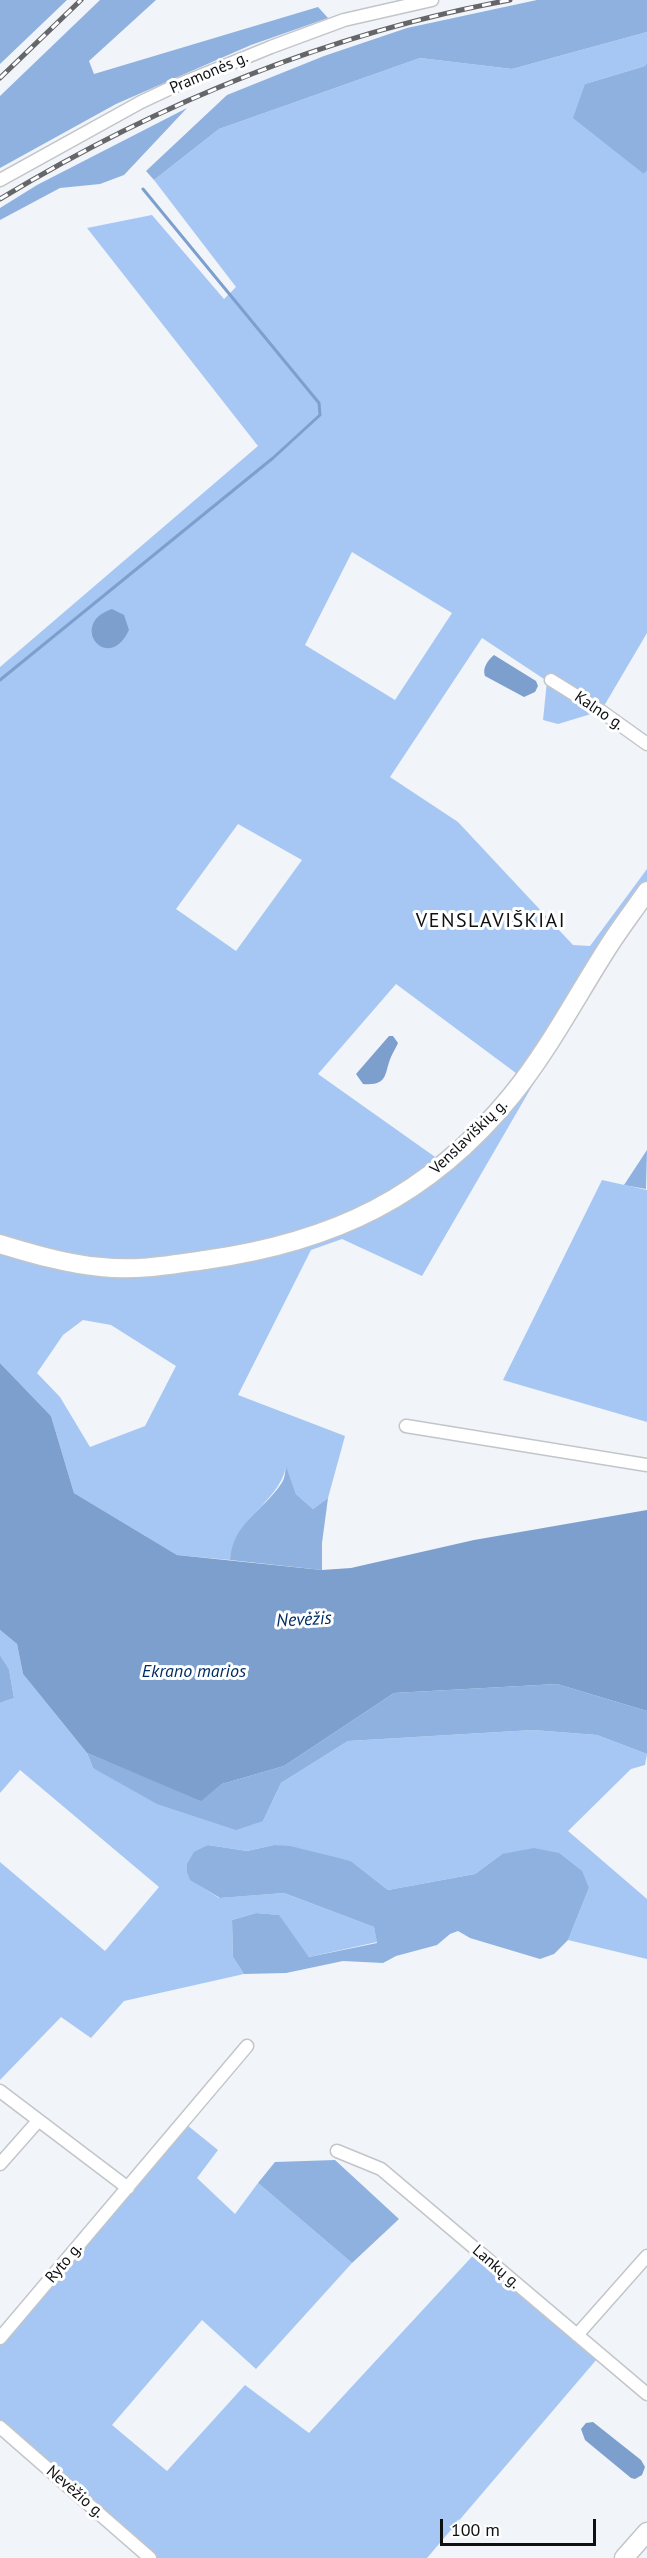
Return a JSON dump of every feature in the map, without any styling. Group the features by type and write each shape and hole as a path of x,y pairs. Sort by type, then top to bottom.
{"main road":[{"name":"Venslaviškių g.","path":"0,1244 84,1265 104,1268 156,1268 230,1257 275,1247 329,1231 401,1196 423,1181 468,1143 511,1097 552,1041 609,945 647,891"},
{"path":"624,2558 647,2532"}],"street":[{"name":"Pramonės g.","path":"0,180 141,102 173,87 271,47 344,21 432,0"},
{"name":"Kalno g.","path":"551,680 601,711 647,744"},
{"path":"406,1426 647,1465"},
{"name":"Ryto g.","path":"0,2338 247,2046"},
{"path":"0,2091 128,2188"},
{"path":"0,2164 38,2121"},
{"name":"Lankų g.","path":"337,2151 381,2169 647,2394"},
{"path":"577,2335 647,2256"},
{"name":"Nevėžio g.","path":"0,2427 150,2558"}],"shaded area":[{"path":"0,0 67,0 0,64"},
{"path":"100,0 156,0 89,61 94,74 318,7 328,18 251,45 116,104 0,168 0,96"},
{"path":"537,0 647,0 647,32 512,69 420,58 219,129 154,180 146,171 227,95 324,56 407,28"},
{"path":"647,32 645,66 585,84 644,174 647,171 647,633 601,711 558,724 543,720 547,681 482,638 390,777 458,822 573,945 590,946 647,869 647,891 524,1079 396,984 318,1074 445,1164 329,1231 146,1269 0,1243 0,667 258,446 87,228 152,215 224,299 236,287 154,180 219,129 420,58 512,69","holes":["352,552 452,613 395,700 305,645","238,824 302,860 236,951 176,909"]},
{"path":"647,62 647,171 644,174 573,118 585,84 645,66"},
{"path":"187,108 124,175 100,184 60,188 0,220 0,208 37,185"},
{"path":"546,1062 422,1276 342,1239 311,1250 238,1395 345,1436 328,1498 313,1509 296,1494 286,1467 274,1491 239,1533 233,1545 230,1560 177,1555 74,1493 51,1416 0,1363 0,1253 155,1274 198,1270 253,1259 394,1207","holes":["83,1320 111,1325 176,1366 145,1426 90,1447 60,1397 37,1373 63,1335"]},
{"path":"647,1150 646,1189 624,1185"},
{"path":"602,1180 647,1190 647,1422 503,1380"},
{"path":"286,1466 296,1494 313,1509 328,1498 322,1543 322,1570 230,1560 236,1537 242,1527 274,1494 284,1478"},
{"path":"0,1630 17,1644 23,1674 87,1753 93,1768 263,1821 281,1783 348,1741 533,1730 597,1735 647,1754 645,1765 631,1769 568,1831 647,1899 647,1959 568,1940 589,1888 502,1854 475,1874 388,1890 351,1861 274,1845 247,1851 208,1845 191,1880 219,1898 284,1893 374,1927 377,1942 309,1957 278,1915 256,1913 232,1920 233,1957 244,1974 124,2001 91,2038 61,2017 0,2080 0,1862 105,1951 159,1887 20,1770 0,1793 0,1703 14,1698 9,1669 0,1655"},
{"path":"0,1655 9,1669 14,1698 0,1703"},
{"path":"557,1684 647,1711 647,1754 597,1735 533,1730 348,1741 281,1783 263,1821 236,1830 157,1804 93,1768 87,1753 201,1800 222,1784 284,1766 394,1693"},
{"path":"208,1845 247,1851 274,1845 290,1846 351,1861 388,1890 475,1874 502,1854 534,1848 559,1853 582,1871 589,1888 568,1940 554,1954 540,1959 470,1938 458,1931 450,1934 437,1945 396,1956 383,1963 343,1961 286,1973 244,1974 233,1957 232,1920 256,1913 279,1915 309,1957 377,1943 374,1927 284,1893 220,1898 190,1880 187,1872 187,1864 194,1852"},
{"path":"187,2125 218,2150 197,2178 235,2214 258,2183 352,2263 256,2369 202,2320 112,2425 167,2471 245,2385 309,2433 479,2249 597,2359 427,2558 150,2558 0,2422 0,2344"},
{"path":"335,2160 399,2219 352,2263 258,2183 275,2162"}],"water":[{"path":"112,609 124,615 129,630 120,643 111,648 103,647 96,642 92,634 93,625 99,616"},
{"path":"494,655 536,681 538,686 535,692 524,697 485,676 486,664"},
{"path":"389,1036 393,1036 398,1043 384,1077 377,1083 363,1084 356,1074"},
{"name":"Ekrano marios","path":"0,1363 51,1416 74,1493 177,1555 322,1570 351,1568 474,1540 647,1510 647,1711 557,1684 394,1693 284,1766 222,1784 201,1801 87,1753 23,1674 17,1644 0,1630"},
{"path":"593,2422 641,2460 645,2467 642,2475 635,2479 631,2478 585,2440 581,2429 586,2423"}],"waterway":[{"path":"0,680 273,458 320,415 319,403 143,189"}],"railway":[{"path":"0,78 81,0"},
{"path":"0,199 121,132 246,76 311,52 376,32 443,14 510,0"}],"district":[{"name":"VENSLAVIŠKIAI","path":"491,921"}],"water label":[{"name":"Nevėžis","path":"304,1620"}]}
